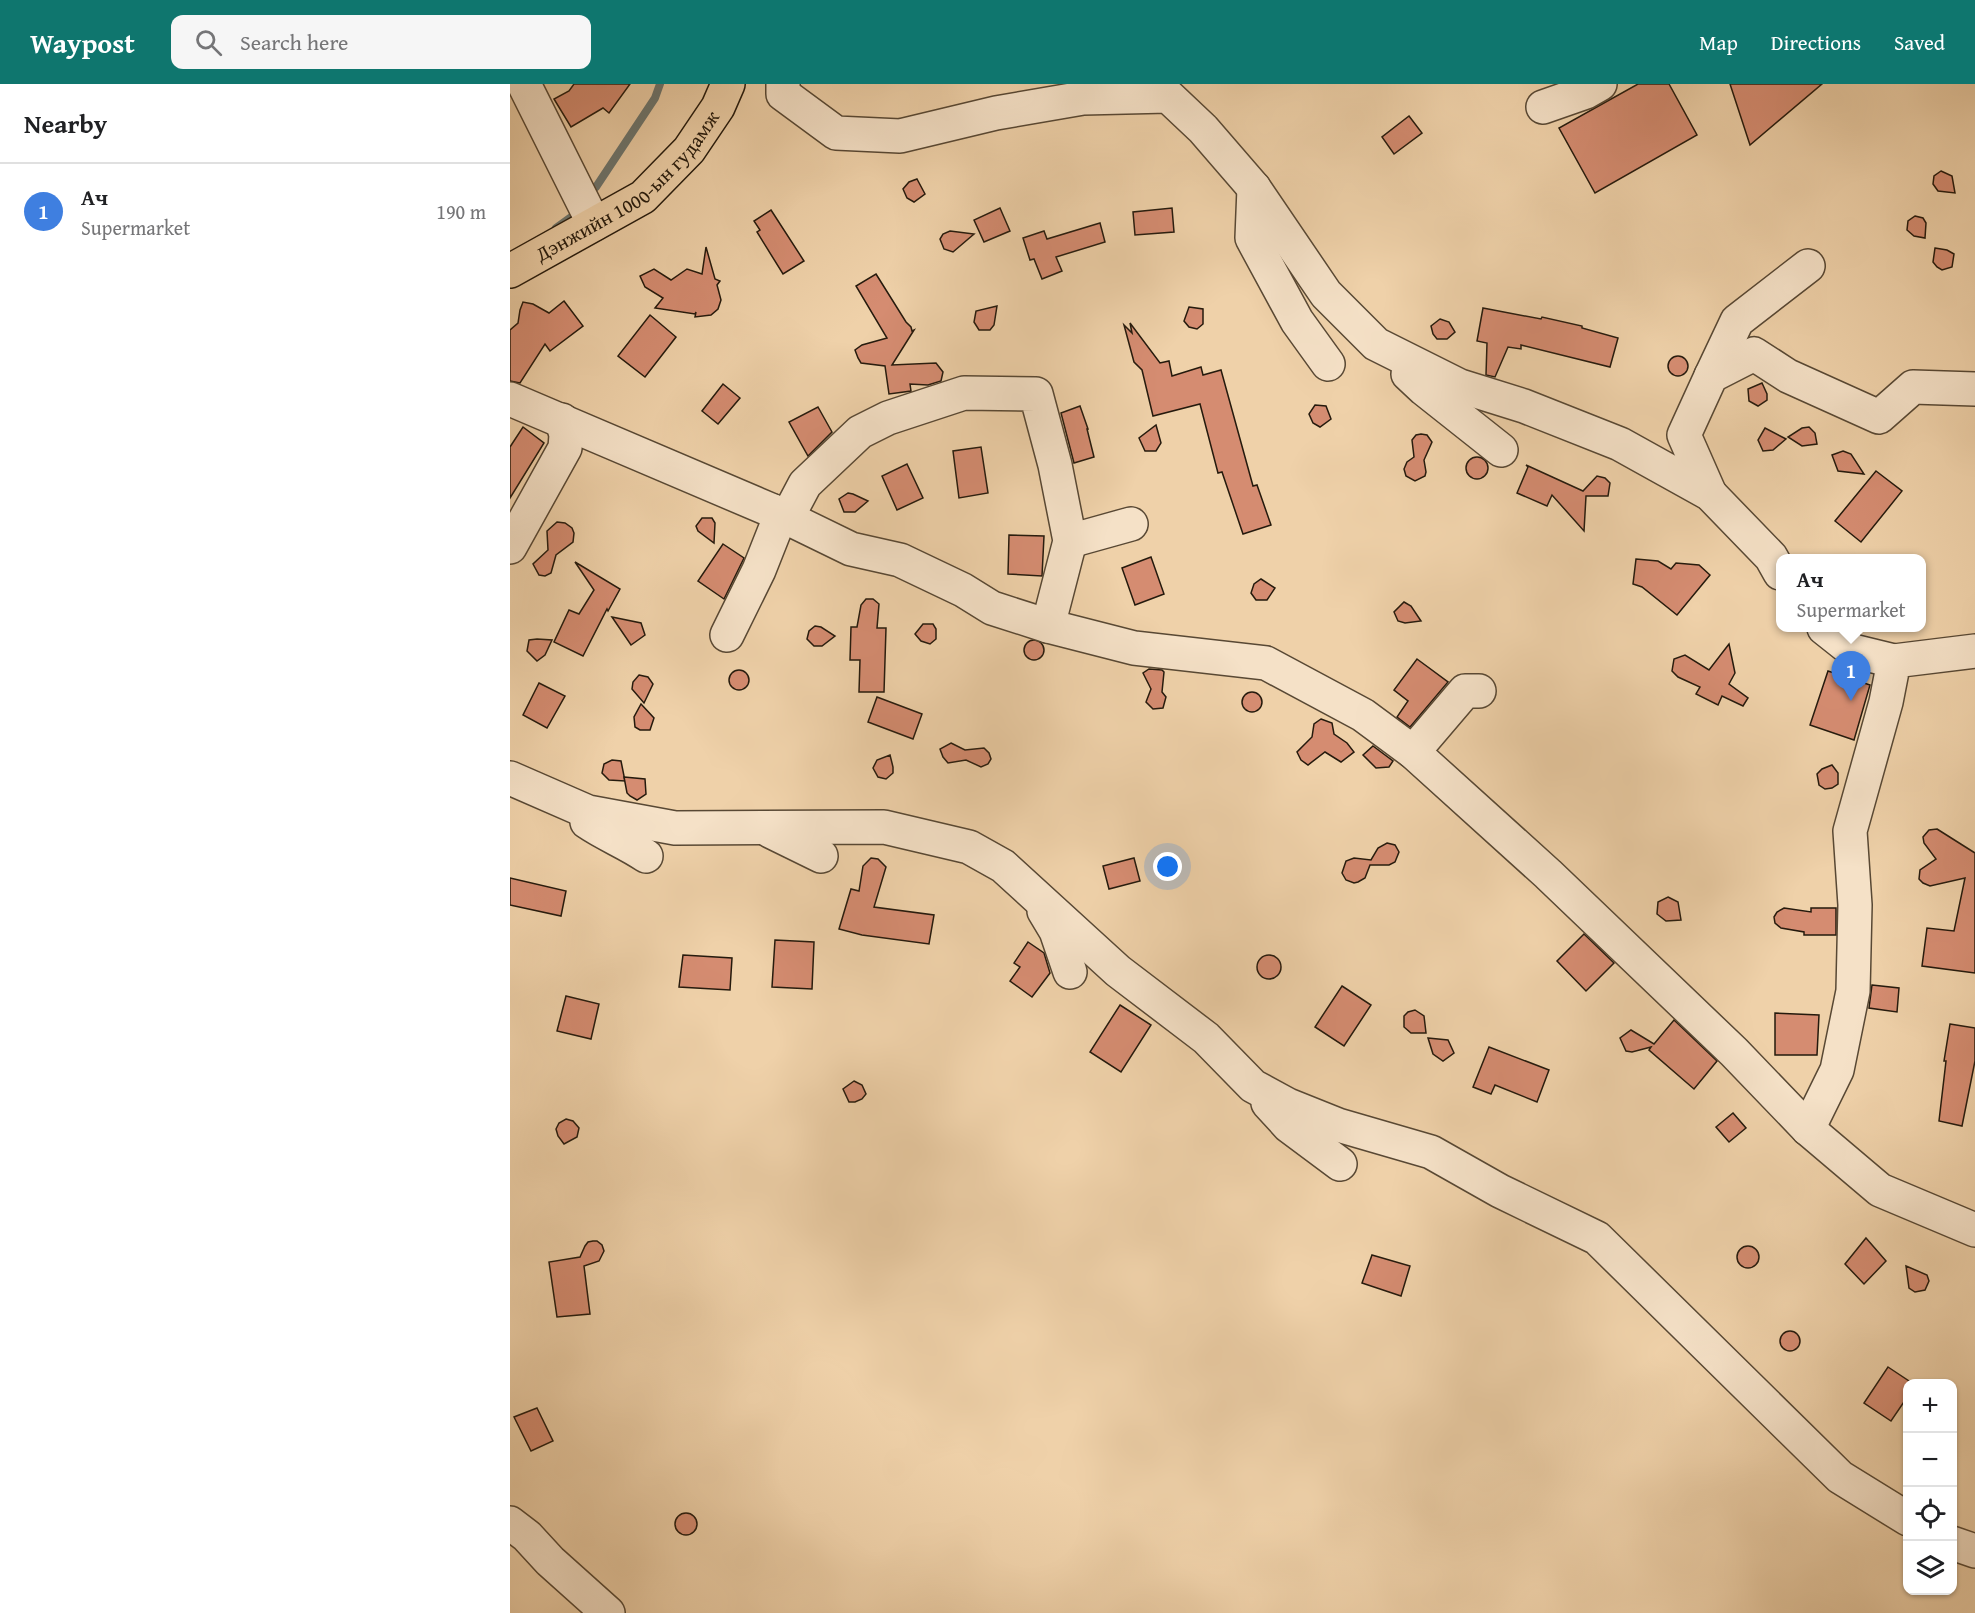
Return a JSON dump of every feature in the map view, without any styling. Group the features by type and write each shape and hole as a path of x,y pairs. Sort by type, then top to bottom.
{"main road":[{"name":"Дэнжийн 1000-ын гудамж","path":"510,271 643,197 689,150 718,107 728,84"}],"street":[{"path":"524,84 594,224"},
{"path":"783,84 783,93 836,133 900,136 996,114 1083,98 1168,96 1203,129 1254,188 1326,294 1424,389 1501,450"},
{"path":"1543,107 1586,92 1600,84"},
{"path":"1254,188 1252,238 1297,321 1328,364"},
{"path":"1710,495 1684,435 1737,321 1808,266"},
{"path":"1376,344 1460,386 1524,406 1620,444 1710,495 1771,557 1776,566"},
{"path":"1711,376 1754,354 1788,376 1879,417 1913,387 1975,388"},
{"path":"727,635 759,570 780,514 806,484 860,432 964,393 1036,394 1055,465 1070,541 1048,626"},
{"path":"510,399 780,514 851,549 900,560 963,590 992,608 1048,626 1134,648 1266,663 1363,715 1413,752 1548,874 1734,1052 1808,1129 1880,1190 1975,1230"},
{"path":"510,547 565,448 566,435 562,420"},
{"path":"1070,541 1131,524"},
{"path":"1830,632 1853,651 1894,662 1975,651"},
{"path":"1808,1129 1837,1070 1853,991 1855,905 1850,831 1886,702 1894,662"},
{"path":"1413,752 1465,691 1479,691"},
{"path":"510,761 588,812 675,828 884,827 969,847 1003,866 1118,971 1206,1038 1289,1126 1340,1164"},
{"path":"510,778 549,785 598,830 628,843 646,855"},
{"path":"760,826 821,856"},
{"path":"1033,894 1056,931 1070,972"},
{"path":"1253,1086 1288,1105 1338,1125 1431,1152 1500,1191 1597,1238 1840,1477 1903,1516"},
{"path":"510,1523 527,1536 550,1561 608,1613"},
{"path":"1957,1545 1975,1551"}],"building":[{"path":"574,84 630,84 609,113 603,108 571,127 554,99 569,91"},
{"path":"1638,84 1669,84 1697,135 1595,193 1559,128"},
{"path":"1730,84 1822,84 1750,145"},
{"path":"1409,116 1422,133 1394,154 1382,137"},
{"path":"1941,171 1952,176 1955,193 1938,191 1933,184 1934,176"},
{"path":"917,179 925,194 914,202 907,198 903,189 909,182"},
{"path":"1000,208 1010,231 984,242 974,220"},
{"path":"1172,208 1174,232 1135,235 1133,212"},
{"path":"771,210 804,261 783,274 757,232 760,230 754,221"},
{"path":"1915,216 1923,218 1926,223 1925,238 1914,236 1907,230 1908,221"},
{"path":"1100,223 1105,242 1056,257 1062,271 1042,279 1034,259 1030,260 1023,238 1044,231 1047,239"},
{"path":"950,231 974,234 953,252 944,249 940,239 943,234"},
{"path":"706,247 715,279 720,281 717,285 721,300 718,309 711,315 695,317 696,312 695,314 655,308 663,298 645,287 640,276 654,269 671,280 687,269 702,274"},
{"path":"1935,248 1954,254 1952,267 1942,270 1937,267 1933,262"},
{"path":"876,274 912,331 914,330 892,365 936,363 943,372 941,381 928,385 910,384 911,391 889,394 885,366 861,363 855,350 862,345 887,338 856,286"},
{"path":"564,301 583,326 550,351 545,344 520,383 510,381 510,330 518,323 523,302 533,304 549,313"},
{"path":"997,306 994,325 990,330 979,330 974,322 976,311"},
{"path":"1189,307 1203,309 1203,324 1197,329 1189,327 1184,321"},
{"path":"1483,308 1541,319 1542,317 1582,326 1582,328 1618,338 1610,367 1521,345 1521,349 1508,347 1495,377 1486,375 1487,343 1477,341"},
{"path":"650,315 676,337 645,377 618,356"},
{"path":"1440,319 1449,322 1455,332 1447,339 1437,339 1433,334 1431,326"},
{"path":"1130,323 1160,363 1169,361 1172,376 1201,367 1203,375 1221,370 1253,486 1257,485 1271,525 1243,534 1222,472 1218,473 1200,404 1153,416 1142,370 1134,362 1124,325 1132,333"},
{"path":"1678,356 1685,359 1688,366 1685,373 1678,376 1671,373 1668,366 1671,359"},
{"path":"1762,383 1767,400 1758,406 1749,401 1748,389"},
{"path":"723,384 740,398 718,424 702,411"},
{"path":"1315,405 1326,406 1331,419 1320,427 1313,423 1309,414"},
{"path":"1080,406 1094,457 1074,463 1061,413"},
{"path":"818,407 832,432 808,456 789,422"},
{"path":"1156,425 1161,443 1156,451 1145,451 1139,438"},
{"path":"523,427 544,443 510,498 510,447"},
{"path":"1809,427 1815,433 1817,444 1802,446 1788,437 1802,428"},
{"path":"1765,428 1786,439 1773,450 1763,451 1758,440"},
{"path":"1416,435 1427,435 1432,442 1424,460 1425,476 1415,481 1406,476 1404,469 1407,462 1414,457 1412,440"},
{"path":"981,447 988,493 959,498 953,451"},
{"path":"1843,451 1851,454 1864,474 1838,471 1832,455"},
{"path":"1477,457 1485,460 1488,468 1485,476 1477,479 1469,476 1466,468 1469,460"},
{"path":"907,464 923,498 897,510 882,476"},
{"path":"1526,465 1583,491 1597,476 1605,478 1610,483 1608,496 1586,496 1584,531 1552,495 1547,506 1517,493 1528,467"},
{"path":"1876,471 1902,491 1861,542 1835,521"},
{"path":"848,493 868,501 855,512 844,512 839,499"},
{"path":"702,518 712,518 715,523 714,543 698,531 696,526"},
{"path":"557,522 565,523 572,528 573,542 556,555 551,573 545,576 539,575 533,564 548,550 547,531"},
{"path":"1009,535 1044,536 1042,576 1008,574"},
{"path":"723,544 744,558 724,599 698,581"},
{"path":"1151,557 1164,594 1135,605 1122,568"},
{"path":"1636,559 1658,561 1671,569 1676,563 1699,565 1710,575 1677,615 1642,587 1633,584"},
{"path":"575,562 620,589 583,656 554,642 569,610 579,614 594,590"},
{"path":"1261,579 1275,588 1267,600 1256,600 1251,593 1254,584"},
{"path":"866,599 873,599 879,604 877,628 886,628 884,692 859,692 860,660 850,660 851,627 857,627 861,605"},
{"path":"1404,602 1411,606 1421,621 1405,623 1398,621 1394,612"},
{"path":"612,617 641,623 645,635 631,645"},
{"path":"923,624 933,624 936,629 936,639 930,644 921,641 915,634"},
{"path":"815,626 835,636 822,646 814,646 807,639 809,631"},
{"path":"529,640 552,640 545,655 537,661 527,651"},
{"path":"1034,640 1041,643 1044,650 1041,657 1034,660 1027,657 1024,650 1027,643"},
{"path":"1729,644 1735,673 1729,684 1748,698 1743,706 1722,696 1718,705 1696,694 1700,687 1678,677 1672,671 1674,659 1685,655 1709,670"},
{"path":"1417,659 1448,682 1410,727 1397,717 1408,701 1394,690"},
{"path":"1149,669 1164,672 1162,692 1166,697 1163,708 1153,709 1146,702 1151,689 1143,673"},
{"path":"739,670 746,673 749,680 746,687 739,690 732,687 729,680 732,673"},
{"path":"1828,671 1870,685 1854,740 1810,725"},
{"path":"639,675 648,677 653,684 644,703 632,689 633,682"},
{"path":"539,683 565,696 547,728 523,715"},
{"path":"1252,692 1259,695 1262,702 1259,709 1252,712 1245,709 1242,702 1245,695"},
{"path":"877,697 922,714 913,739 868,722"},
{"path":"641,704 654,718 650,730 640,730 635,727 634,717"},
{"path":"1321,719 1332,723 1334,734 1347,743 1354,752 1341,762 1325,752 1308,765 1301,760 1297,752 1312,737 1314,724"},
{"path":"951,743 965,750 984,748 991,759 988,764 981,767 966,760 948,763 940,749"},
{"path":"1373,746 1393,761 1389,767 1376,768 1363,755"},
{"path":"890,755 893,773 886,779 878,777 873,768 877,760"},
{"path":"612,760 621,761 625,781 609,780 602,773 604,764"},
{"path":"1832,765 1838,773 1838,784 1825,789 1819,785 1817,774"},
{"path":"624,777 645,779 646,794 637,800 630,796 627,793"},
{"path":"1937,829 1975,853 1975,973 1922,966 1927,928 1954,931 1965,878 1930,886 1919,879 1920,870 1936,859 1924,843 1923,837 1929,830"},
{"path":"1387,843 1395,845 1399,852 1395,862 1389,865 1370,865 1365,878 1358,882 1346,880 1342,873 1346,861 1354,858 1371,860 1378,848"},
{"path":"871,858 878,859 886,867 874,907 934,915 929,944 862,935 839,929 851,889 859,891 863,866"},
{"path":"1134,858 1140,881 1109,889 1103,866"},
{"path":"510,878 566,891 561,916 510,905"},
{"path":"1668,897 1678,902 1681,920 1666,921 1657,914 1658,902"},
{"path":"1784,908 1811,912 1811,908 1836,908 1836,935 1804,935 1804,932 1781,928 1775,923 1774,917"},
{"path":"1584,934 1614,963 1586,991 1557,961"},
{"path":"775,940 814,942 812,989 772,987"},
{"path":"1028,942 1044,953 1050,973 1032,997 1010,981 1020,967 1014,963"},
{"path":"683,955 732,958 730,990 679,987"},
{"path":"1269,955 1277,959 1281,967 1277,975 1269,979 1261,975 1257,967 1261,959"},
{"path":"1872,985 1899,988 1897,1012 1869,1008"},
{"path":"1342,986 1371,1005 1344,1046 1315,1027"},
{"path":"566,996 599,1004 591,1039 557,1031"},
{"path":"1120,1005 1151,1025 1121,1072 1090,1052"},
{"path":"1415,1010 1424,1016 1426,1033 1411,1033 1404,1027 1404,1016"},
{"path":"1775,1013 1819,1015 1817,1055 1775,1055"},
{"path":"1674,1020 1717,1061 1694,1089 1649,1050 1651,1047 1632,1052 1626,1051 1620,1038 1631,1030 1654,1044"},
{"path":"1950,1024 1975,1028 1975,1061 1962,1126 1939,1121"},
{"path":"1428,1038 1448,1040 1454,1053 1443,1061 1433,1054"},
{"path":"1489,1047 1549,1070 1537,1102 1495,1085 1491,1094 1473,1087"},
{"path":"854,1081 862,1085 866,1094 862,1099 849,1102 843,1089"},
{"path":"1733,1113 1746,1128 1729,1142 1716,1127"},
{"path":"566,1119 573,1121 579,1128 577,1137 564,1144 556,1129 559,1123"},
{"path":"1866,1238 1886,1261 1864,1284 1845,1264"},
{"path":"597,1241 602,1245 604,1251 599,1261 584,1266 590,1314 557,1317 549,1262 580,1257 588,1242"},
{"path":"1748,1246 1756,1249 1759,1257 1756,1265 1748,1268 1740,1265 1737,1257 1740,1249"},
{"path":"1372,1255 1410,1266 1401,1296 1362,1283"},
{"path":"1906,1266 1927,1275 1929,1281 1925,1290 1915,1292 1909,1288"},
{"path":"1790,1331 1797,1334 1800,1341 1797,1348 1790,1351 1783,1348 1780,1341 1783,1334"},
{"path":"1888,1367 1906,1379 1903,1379 1903,1403 1891,1421 1864,1403"},
{"path":"537,1408 553,1441 531,1451 514,1417"},
{"path":"686,1513 694,1516 697,1524 694,1532 686,1535 678,1532 675,1524 678,1516"}],"waterway":[{"path":"596,187 655,98 660,84"},
{"path":"556,228 574,215"}],"place":[{"name":"Ач","path":"1851,701"}]}
